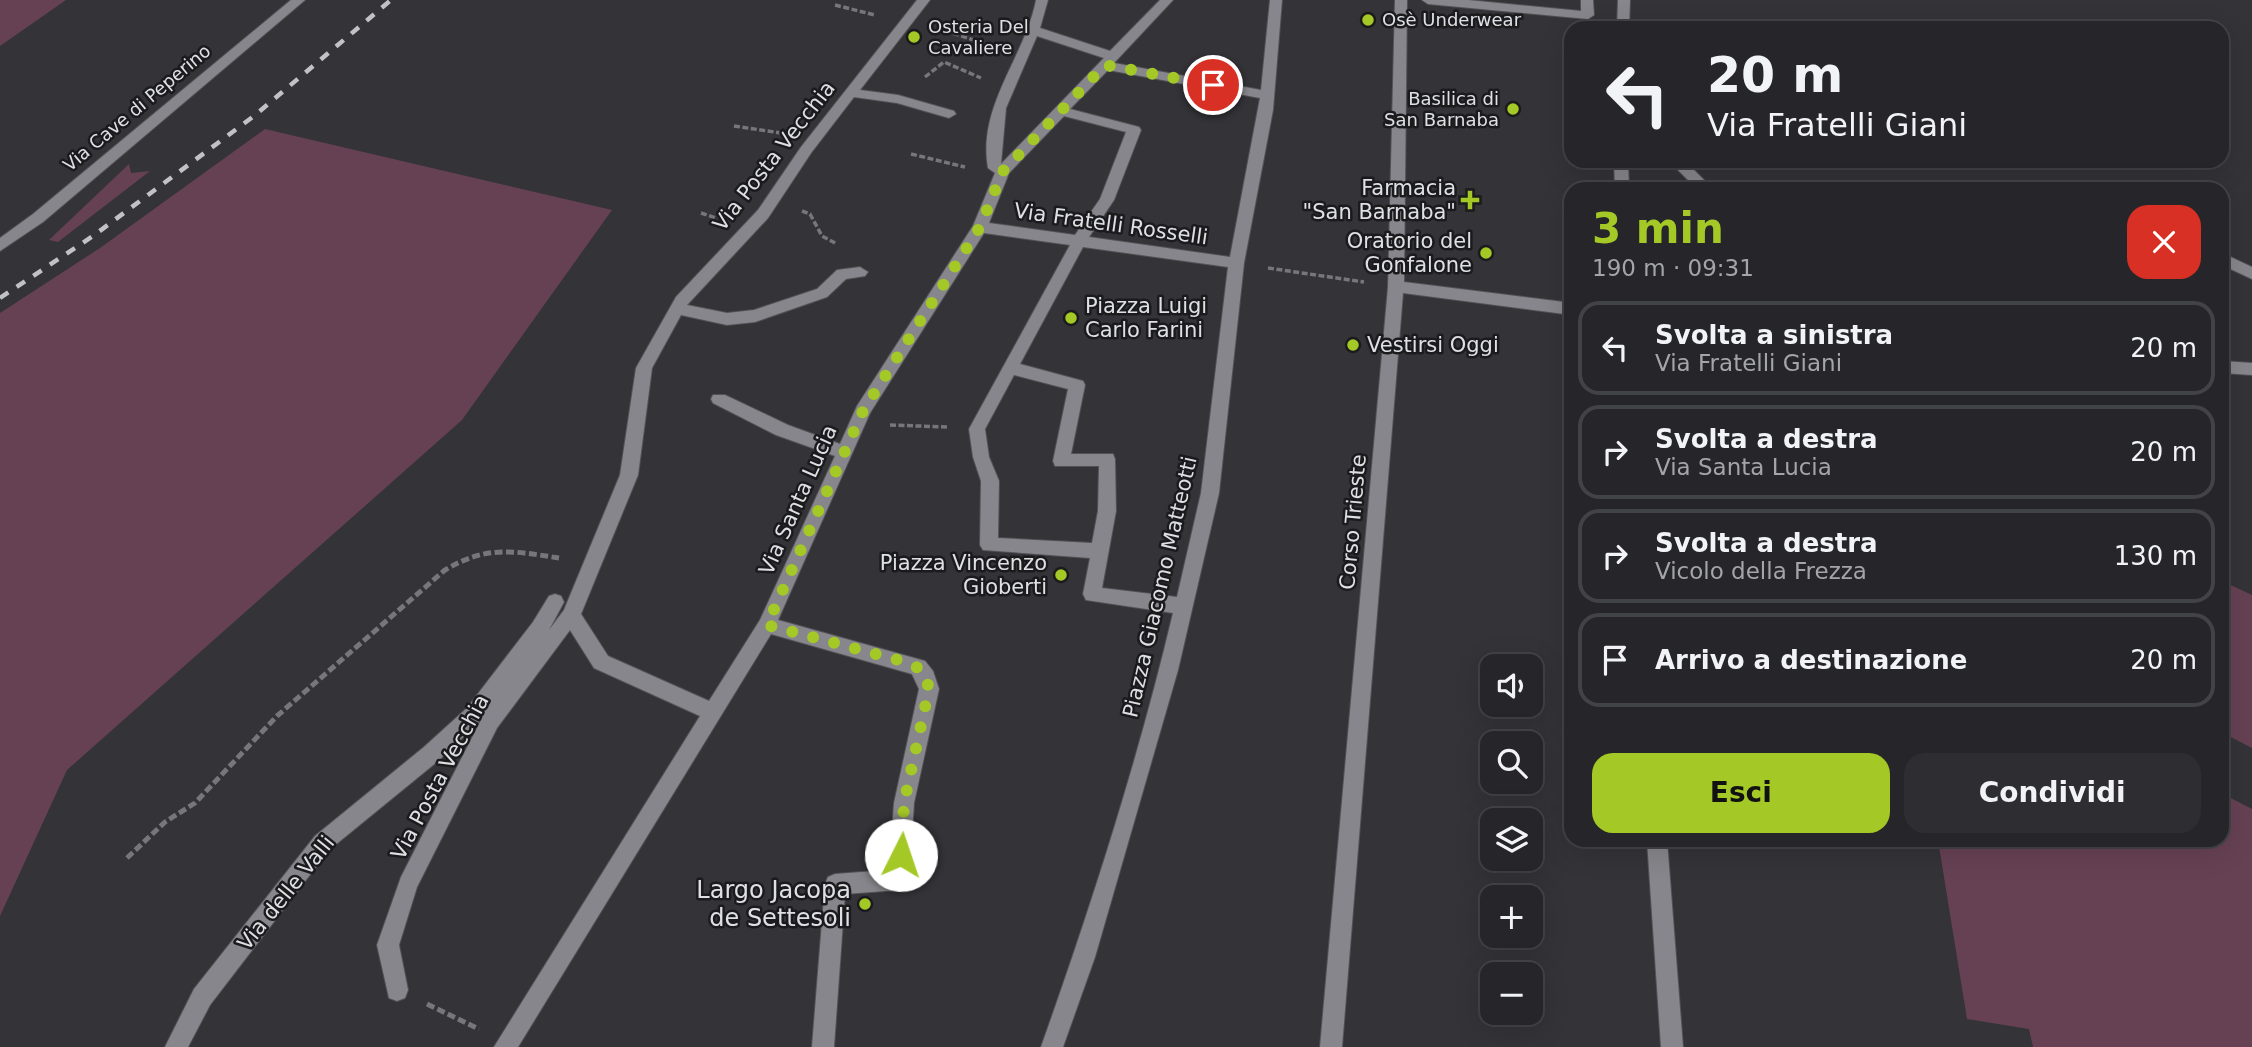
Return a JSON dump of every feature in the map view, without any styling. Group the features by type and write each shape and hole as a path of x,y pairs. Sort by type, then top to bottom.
{"street":[{"name":"Via Cave di Peperino","path":"0,246 38,218 299,0"},
{"name":"Via Posta Vecchia","path":"397,990 388,945 408,884 491,722 563,608 629,475 644,368 677,308 772,200 924,0"},
{"path":"998,168 999,108 1039,17 1042,0"},
{"name":"Via Santa Lucia","path":"506,1045 767,625 858,423 980,227 998,168 1061,111 1167,0"},
{"name":"Piazza Giacomo Matteotti","path":"1052,1047 1084,957 1169,670 1210,494 1236,263 1267,95 1276,0"},
{"name":"Corso Trieste","path":"1331,1047 1396,287 1401,0"},
{"path":"1428,0 1588,15 1587,0"},
{"path":"1623,21 1624,0"},
{"path":"1033,30 1109,61 1267,95"},
{"path":"853,93 898,99 949,114"},
{"path":"1061,111 1134,131 1107,200 1079,241 977,429 990,481 989,545 1100,551"},
{"path":"1684,168 1699,182"},
{"name":"Via Fratelli Rosselli","path":"980,227 1236,263"},
{"path":"2229,262 2252,274"},
{"path":"677,308 727,319 755,316 822,293 842,274 860,272"},
{"path":"1396,287 1564,308"},
{"path":"2229,367 2252,369"},
{"path":"1010,368 1077,385 1061,461 1107,458 1108,511 1092,594 1183,606"},
{"path":"719,399 782,430 844,452"},
{"path":"563,608 601,662 713,712"},
{"name":"Via delle Valli","path":"176,1047 202,997 322,843 431,754 474,714 540,628 563,608"},
{"path":"767,625 906,662 918,667 926,677 929,689 904,803 899,880 835,884 824,1047"},
{"path":"1658,847 1672,1047"}],"path":[{"path":"835,5 908,21 1022,56"},
{"path":"898,99 944,62 1007,89"},
{"path":"734,125 816,139"},
{"path":"911,154 969,167 998,168"},
{"path":"772,200 810,214 822,236 846,249"},
{"path":"1265,267 1372,283"},
{"path":"858,423 977,429"},
{"path":"127,858 165,822 195,803 277,716 445,570 467,556 485,550 499,549 564,558"},
{"path":"397,990 506,1045"}],"shaded area":[{"path":"0,0 66,0 0,46"},
{"path":"265,129 612,210 462,420 67,770 0,916 0,313 100,248"},
{"path":"129,164 131,173 150,171 58,242 49,240"},
{"path":"2229,584 2252,595 2252,748 2229,736"},
{"path":"2229,797 2252,809 2252,1047 2033,1047 2029,1029 1967,1019 1939,847 2229,847"}],"railway":[{"path":"0,298 93,236 254,116 391,0"}],"place":[{"name":"Osè Underwear","path":"1368,20"},
{"name":"Osteria Del Cavaliere","path":"914,37"},
{"name":"Basilica di San Barnaba","path":"1513,109"},
{"name":"Farmacia \"San Barnaba\"","path":"1470,200"},
{"name":"Oratorio del Gonfalone","path":"1486,253"},
{"name":"Piazza Luigi Carlo Farini","path":"1071,318"},
{"name":"Vestirsi Oggi","path":"1353,345"},
{"name":"Piazza Vincenzo Gioberti","path":"1061,575"},
{"name":"Largo Jacopa de Settesoli","path":"865,904"}],"route":[{"path":"901,855 904,803 929,689 926,677 918,667 906,662 767,625 863,411 980,227 1003,171 1105,65 1213,85"}]}
